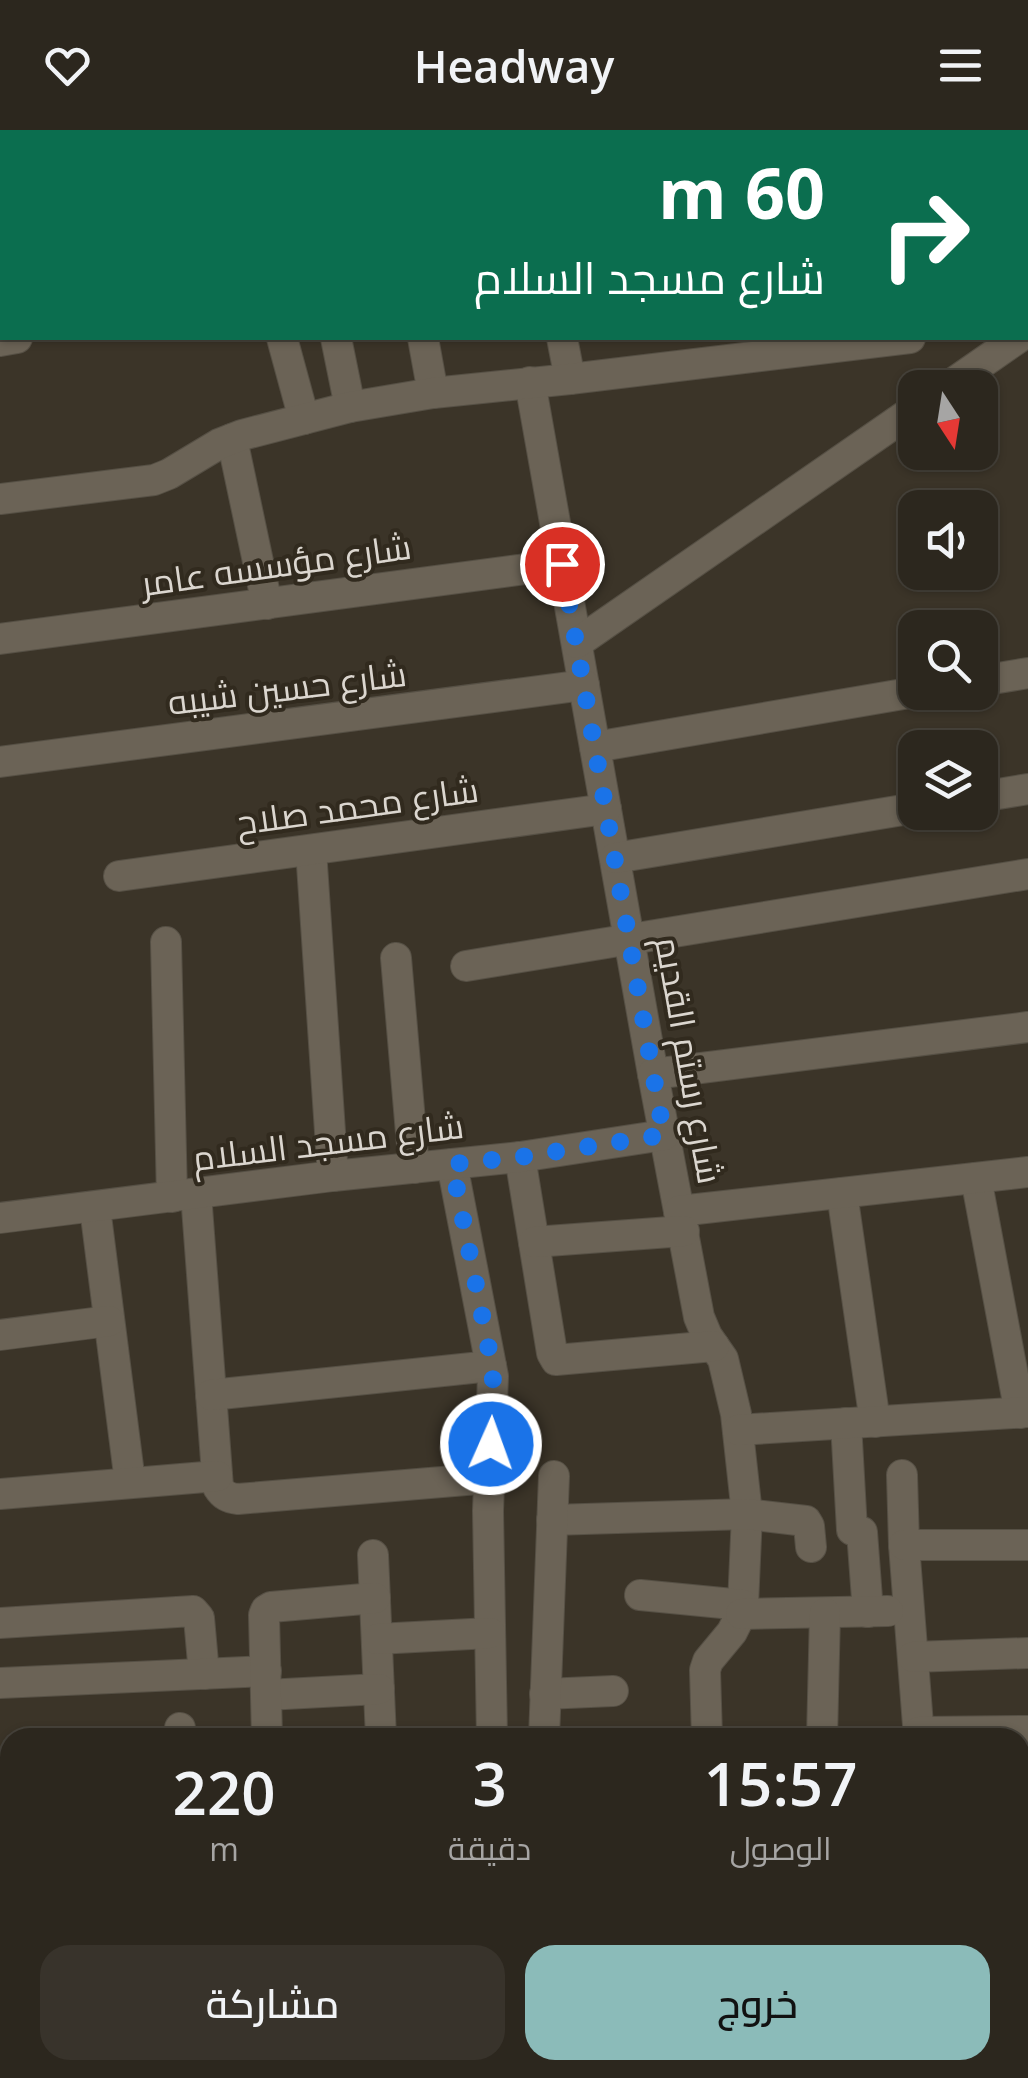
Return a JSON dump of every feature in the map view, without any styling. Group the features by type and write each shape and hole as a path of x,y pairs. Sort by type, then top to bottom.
{"street":[{"path":"283,340 304,419"},
{"path":"336,340 350,407"},
{"path":"423,340 433,392"},
{"path":"562,340 570,379"},
{"path":"0,499 154,480 232,438 350,407 433,392 570,379 687,351 875,340"},
{"path":"972,370 1015,340"},
{"name":"شارع رستم القديم","path":"530,382 652,1074 699,1317 722,1359 738,1430 747,1514 742,1609"},
{"path":"576,643 898,421"},
{"path":"232,438 267,604"},
{"name":"شارع مؤسسه عامر","path":"0,638 562,564"},
{"path":"998,678 1028,673"},
{"name":"شارع حسين شيبه","path":"0,762 584,686"},
{"path":"595,747 898,695"},
{"path":"998,794 1028,789"},
{"name":"شارع محمد صلاح","path":"119,876 606,809"},
{"path":"615,858 898,811"},
{"path":"311,850 333,1176"},
{"path":"466,966 1028,874"},
{"path":"166,942 184,1195 222,1494 238,1499 490,1478"},
{"path":"396,958 414,1168"},
{"path":"652,1074 1028,1027"},
{"name":"شارع مسجد السلام","path":"0,1218 520,1157 664,1135"},
{"path":"520,1157 556,1360 714,1346"},
{"path":"452,1164 492,1366 492,1728"},
{"path":"534,1242 842,1193 1028,1172"},
{"path":"738,1430 1024,1413 976,1178"},
{"path":"842,1193 861,1423 852,1530 862,1532 868,1612"},
{"path":"95,1208 130,1482"},
{"path":"0,1335 110,1321"},
{"path":"211,1395 492,1366"},
{"path":"902,1475 919,1728"},
{"path":"544,1728 554,1476"},
{"path":"0,1494 130,1482 218,1481"},
{"path":"552,1520 747,1514 806,1522 810,1547"},
{"path":"904,1545 1028,1546"},
{"path":"374,1555 380,1728"},
{"path":"640,1594 742,1609 910,1610"},
{"path":"267,1728 266,1610 375,1598"},
{"path":"707,1728 705,1670 732,1632 742,1609"},
{"path":"0,1623 193,1611 199,1618 204,1674"},
{"path":"822,1728 826,1612"},
{"path":"377,1639 490,1633"},
{"path":"914,1657 1028,1653"},
{"path":"0,1684 204,1674 266,1683 379,1688"},
{"path":"545,1694 613,1691"}],"route":[{"path":"491,1444 493,1376 452,1164 664,1135 562,564"}]}
